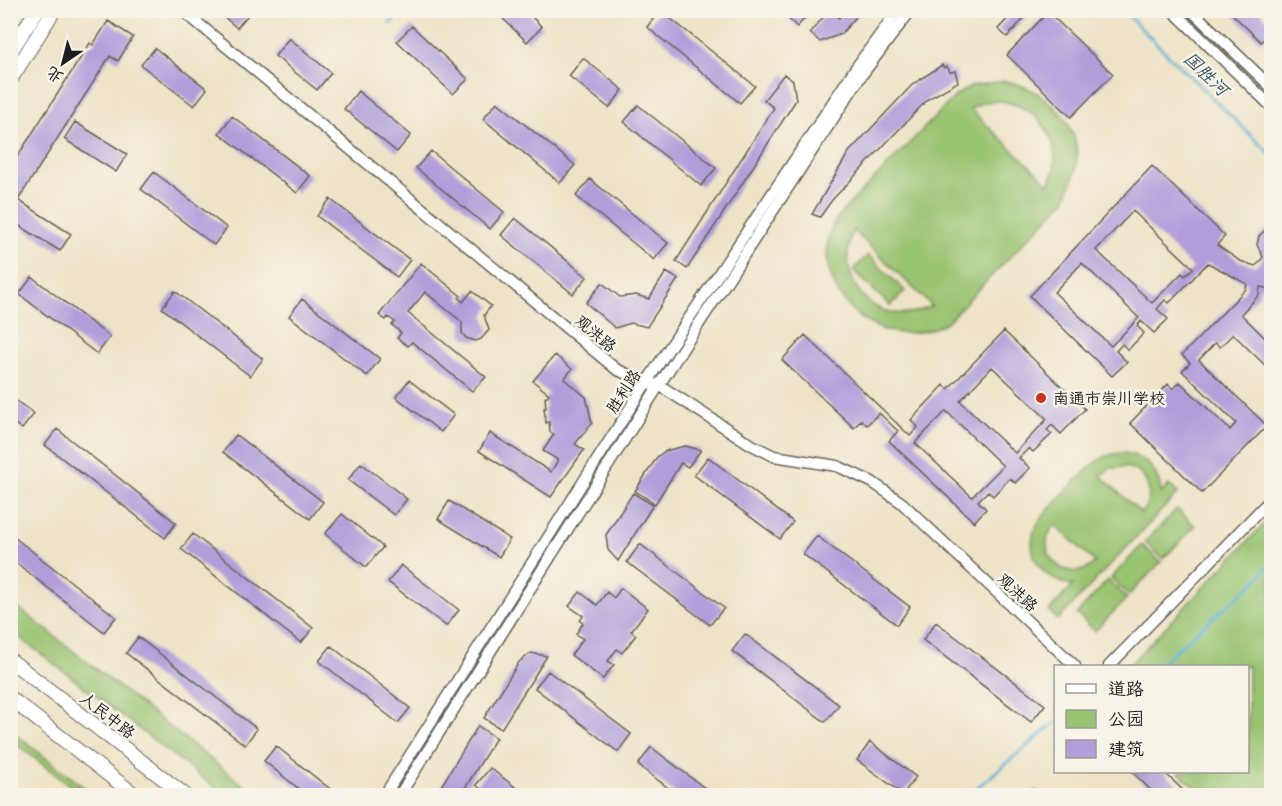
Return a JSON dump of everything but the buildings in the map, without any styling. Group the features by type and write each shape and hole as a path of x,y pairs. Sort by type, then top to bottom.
{"main road":[{"path":"10,52 37,10"},
{"path":"10,80 54,10"},
{"name":"人民中路","path":"10,660 186,795"},
{"path":"10,698 136,795"}],"street":[{"name":"观洪路","path":"182,10 616,369 646,383 659,385 752,445 774,456 837,466 872,482 902,503 1074,665"},
{"name":"胜利路","path":"384,795 646,383 855,69 898,10"},
{"name":"胜利路","path":"399,795 659,385 861,76 911,10"},
{"path":"1172,10 1272,107"},
{"path":"1191,10 1272,88"},
{"path":"1110,665 1272,498"}],"green space":[{"path":"1005,81 1018,84 1042,97 1063,116 1075,141 1077,155 1075,172 1069,190 1065,200 947,322 928,330 908,333 878,328 857,314 837,290 827,261 830,231 838,217 956,95 972,86","holes":["1000,101 1015,104 1027,111 1047,130 1055,155 1054,169 1049,184 970,109 985,102","853,230 931,305 931,306 912,313 894,313 878,308 865,298 855,284 849,268 848,250"]},
{"path":"868,255 905,291 890,306 853,270"},
{"path":"1125,453 1140,458 1150,466 1158,478 1161,493 1169,485 1178,493 1058,620 1049,611 1073,585 1053,578 1038,565 1032,546 1037,525 1076,481 1099,460 1112,454","holes":["1125,467 1139,473 1147,485 1148,499 1141,513 1101,476 1111,468","1055,525 1095,562 1075,572 1065,570 1056,564 1047,546 1048,536"]},
{"path":"1177,509 1195,526 1163,559 1145,542"},
{"path":"1271,517 1271,795 1203,795 1179,773 1249,773 1249,665 1129,665"},
{"path":"1142,545 1161,562 1129,595 1111,578"},
{"path":"1108,580 1127,598 1095,631 1077,614"},
{"path":"11,602 256,795 225,795 11,631"},
{"path":"10,731 94,795 82,795 11,740"}],"waterway":[{"path":"390,24 404,10"},
{"name":"国胜河","path":"1122,10 1272,156"},
{"path":"1158,665 1257,580 1272,562"},
{"path":"967,796 1054,724"}],"place":[{"name":"南通市崇川学校","path":"1041,398"}]}
